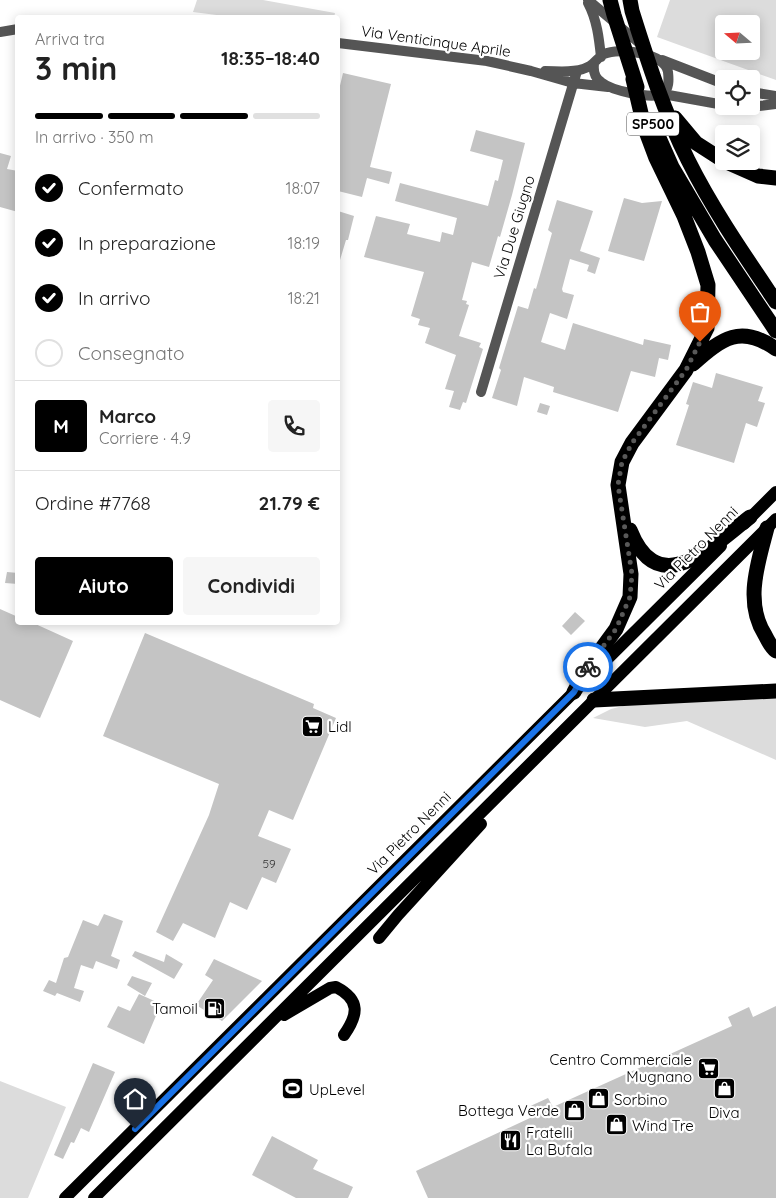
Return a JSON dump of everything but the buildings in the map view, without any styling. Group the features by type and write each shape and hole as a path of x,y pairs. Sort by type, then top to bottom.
{"highway":[{"name":"SP500","path":"610,0 633,79 672,167 715,240 776,331"},
{"name":"SP500","path":"630,0 654,81 688,161 726,228 776,302"},
{"path":"574,692 586,670 616,629 630,597 632,574 619,503 618,485 622,462 632,443 686,370 707,328 708,285 684,216 656,158 644,126 633,79"},
{"path":"663,99 696,143 715,155"},
{"path":"744,170 758,176 776,178"},
{"path":"686,370 706,352 724,340 738,335 757,338 776,350"},
{"path":"619,503 638,549 651,560 665,565 683,564 695,559 750,517"},
{"path":"772,524 755,582 754,599 760,627 776,651"},
{"path":"594,700 776,691"}],"main road":[{"name":"Via Pietro Nenni","path":"65,1198 776,492"},
{"path":"94,1198 772,524"},
{"path":"379,938 484,820 508,786"},
{"path":"274,1018 289,1013 330,988 336,987 347,993 354,1004 355,1017 344,1035"}],"street":[{"path":"588,0 627,35 663,61 668,71 668,85 663,99"},
{"path":"588,0 599,36 598,61 594,74 608,86"},
{"path":"0,32 15,30"},
{"name":"Via Venticinque Aprile","path":"340,43 487,61 573,83 608,86 649,97 715,104"},
{"name":"Via Venticinque Aprile","path":"531,71 577,71 598,61 611,52 657,58"},
{"path":"657,58 715,81"},
{"name":"Via Due Giugno","path":"481,392 577,71"},
{"path":"760,93 776,96"},
{"path":"760,106 776,104"}],"shaded area":[{"path":"197,0 263,0 335,13 335,15 216,15 193,12"},
{"path":"670,0 776,0 776,80 760,74 760,70 748,70 721,60 760,60 760,15 715,15 715,58 657,37"},
{"path":"776,697 776,760 687,721 645,727 593,718 611,709 631,704"},
{"path":"0,1081 66,1107 28,1198 0,1198"}],"way so far":[{"path":"588,667 616,629 630,597 632,574 619,503 618,485 622,462 632,443 686,370 700,342"}],"place":[{"name":"Lidl","path":"312,726"},
{"name":"Tamoil","path":"214,1008"},
{"name":"Centro Commerciale Mugnano","path":"708,1068"},
{"name":"UpLevel","path":"293,1089"},
{"name":"Diva","path":"724,1089"},
{"name":"Sorbino","path":"598,1099"},
{"name":"Bottega Verde","path":"575,1110"},
{"name":"Wind Tre","path":"616,1125"},
{"name":"Fratelli La Bufala","path":"510,1141"}],"route":[{"path":"135,1129 574,692 588,667"}]}
